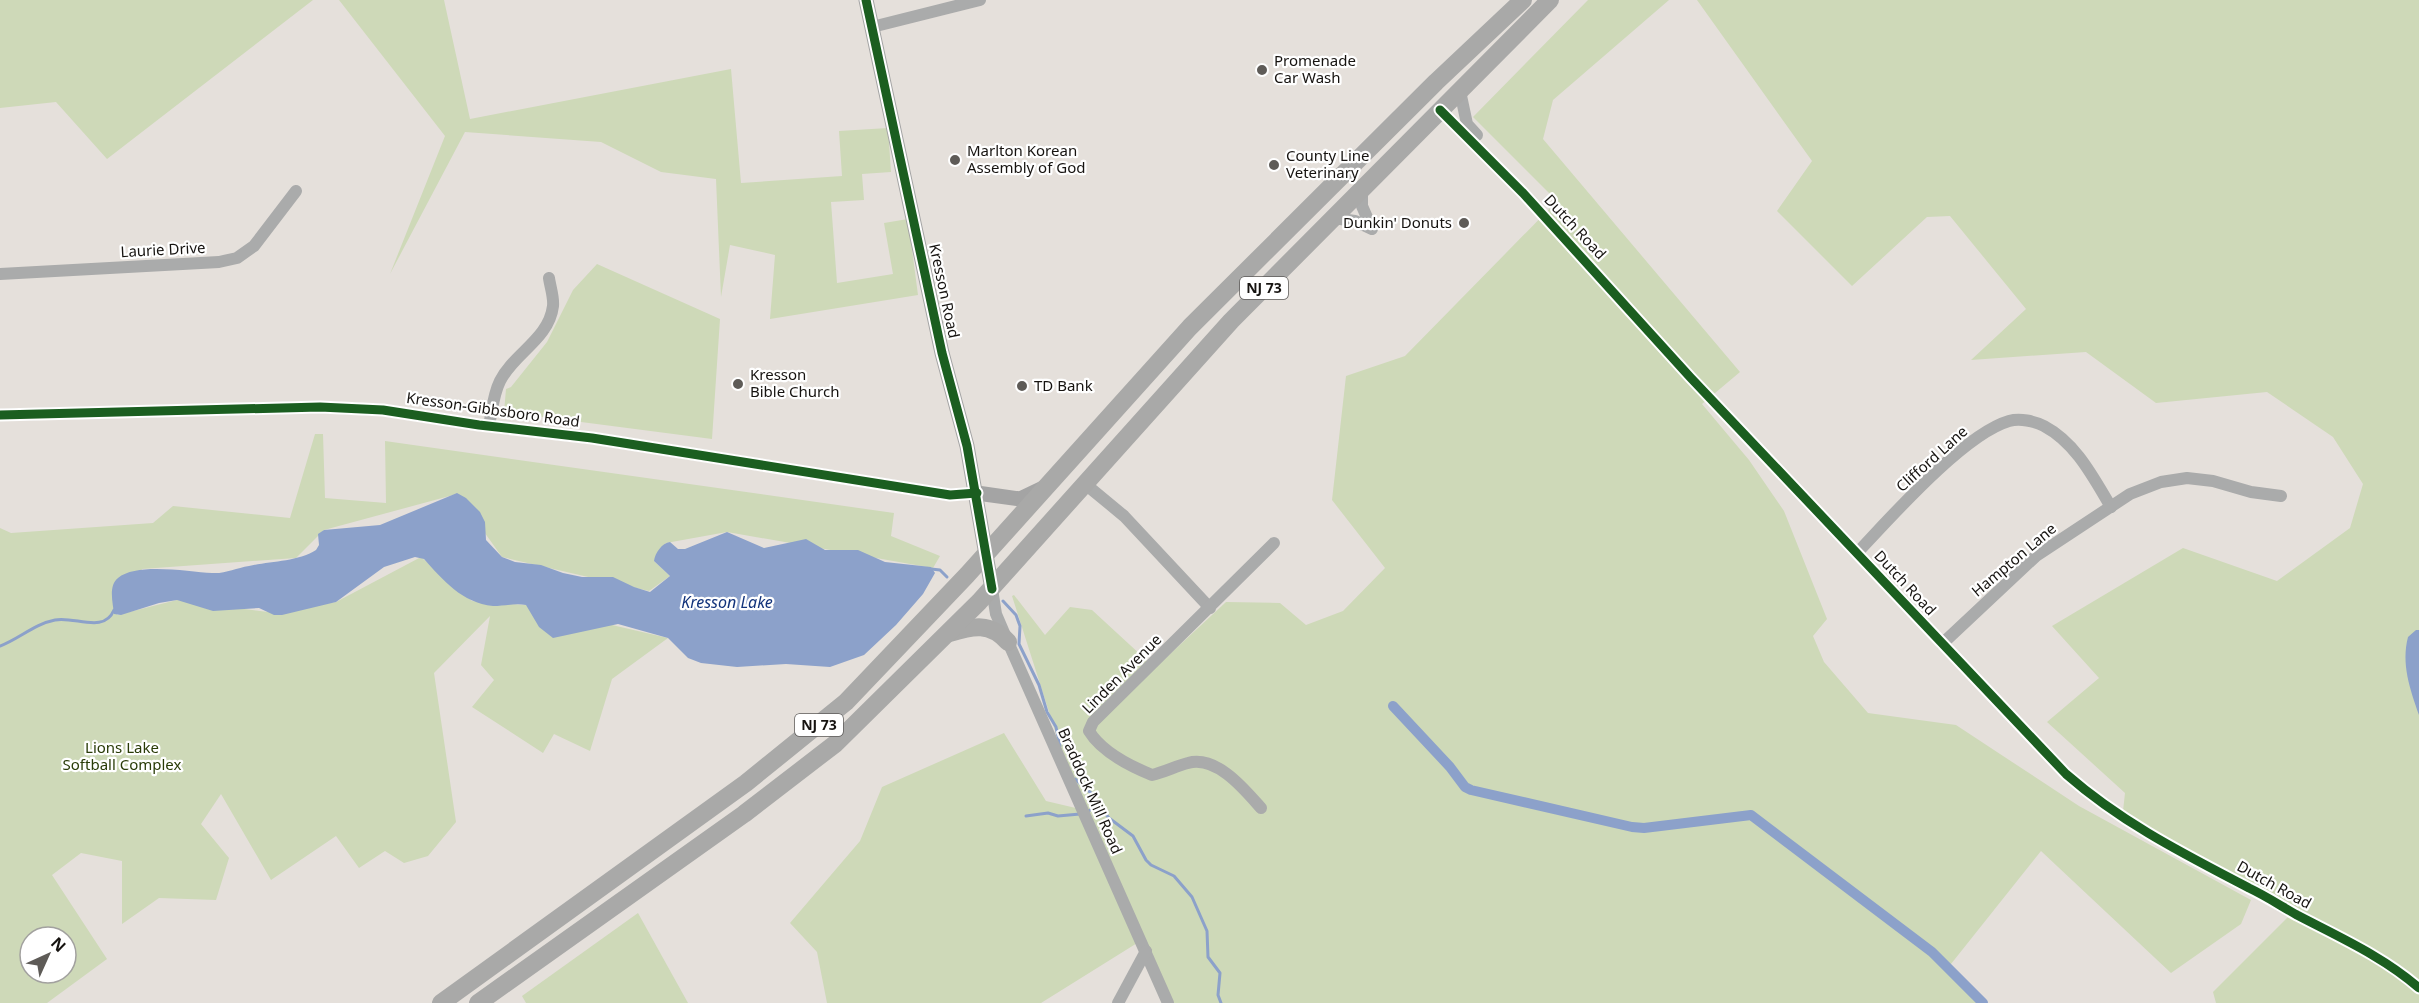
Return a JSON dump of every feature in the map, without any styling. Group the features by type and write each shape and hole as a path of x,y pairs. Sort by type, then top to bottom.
{"highway":[{"name":"NJ 73","path":"441,1003 746,783 818,726 873,676 1190,327 1436,82 1523,0"},
{"name":"NJ 73","path":"478,1003 800,772 835,744 992,588 1231,321 1550,0"},
{"path":"1440,110 1439,97 1463,70 1466,56"},
{"path":"942,636 970,626 981,626 994,630 1008,642"}],"main road":[{"name":"Kresson Road","path":"866,0 942,353 967,446 992,588"},
{"path":"977,493 1020,499 1046,486"}],"street":[{"path":"872,27 980,0"},
{"name":"Dutch Road","path":"1460,90 1467,124 1486,143 1490,159"},
{"name":"Dutch Road","path":"1440,110 1490,159 1624,302 1690,377 2066,774 2103,806 2164,844 2354,945 2391,966 2419,988"},
{"path":"1333,218 1355,221 1372,229 1362,206 1362,189"},
{"name":"Laurie Drive","path":"0,274 219,262 237,258 254,246 296,191"},
{"path":"489,426 495,393 501,379 510,366 540,335 549,319 554,304 549,278"},
{"name":"Kresson-Gibbsboro Road","path":"0,415 337,408 383,410 603,440 950,495 977,493"},
{"name":"Clifford Lane","path":"1857,553 1960,450 1984,433 2009,421 2020,420 2044,426 2066,442 2083,462 2111,507"},
{"name":"Hampton Lane","path":"1942,644 2036,556 2130,494 2174,479 2187,478 2214,481 2251,492 2281,496"},
{"path":"1084,483 1124,516 1210,608"},
{"name":"Linden Avenue","path":"1261,808 1244,789 1205,762 1190,762 1152,775 1116,756 1098,743 1089,731 1093,722 1274,543"},
{"name":"Braddock Mill Road","path":"992,588 996,614 1168,1003"},
{"path":"1118,1003 1146,951"}],"green space":[{"path":"0,0 313,0 107,159 56,102 0,108"},
{"path":"339,0 444,0 470,119 731,69 741,183 842,176 839,131 888,128 891,172 862,174 864,200 831,202 837,283 893,274 884,223 908,219 918,295 770,319 775,255 730,245 721,297 716,179 661,172 601,142 465,132 390,274 445,136"},
{"path":"1588,0 1669,0 1553,100 1543,139 1740,372 1702,404 1749,460 1784,511 1827,619 1813,636 1824,662 1868,713 1956,725 2079,806 2251,900 2241,924 2171,973 2041,851 1947,969 1986,1003 1169,1003 1142,940 1041,1003 827,1003 817,952 790,923 860,841 882,787 1004,733 1046,801 1080,809 1012,596 1014,595 1045,635 1070,607 1092,610 1155,668 1226,602 1280,603 1306,625 1343,611 1385,568 1332,500 1346,376 1405,356 1557,201 1473,117"},
{"path":"1697,0 2419,0 2419,1003 2216,1003 2213,992 2289,916 2123,811 2125,793 2047,722 2099,678 2052,626 2183,548 2277,581 2350,528 2363,484 2333,437 2267,392 2156,403 2086,352 1971,360 2026,309 1950,216 1927,217 1852,286 1777,211 1812,161"},
{"path":"597,264 720,319 712,439 504,412 506,389 511,387 547,342 573,290"},
{"name":"Lions Lake Softball Complex","path":"315,434 323,434 325,498 386,503 385,441 894,513 891,536 940,556 933,568 727,532 666,543 654,561 670,576 649,591 502,557 457,494 324,530 296,558 142,569 117,615 177,600 268,612 336,602 421,557 472,601 526,605 668,638 612,679 590,751 554,734 543,753 472,707 494,680 481,665 490,616 434,673 456,822 428,856 404,863 385,851 359,868 336,836 271,880 221,794 201,824 229,858 216,900 159,898 122,924 122,861 81,853 52,875 107,959 78,980 78,925 18,925 18,985 72,985 47,1003 0,1003 0,528 11,533 153,523 173,506 290,518"},
{"path":"638,913 688,1003 526,1003 522,996"}],"water":[{"name":"Kresson Lake","path":"457,493 466,498 480,512 485,522 486,540 502,557 582,577 613,577 650,592 670,576 654,561 657,552 664,544 670,542 678,549 685,549 727,532 764,548 806,539 825,550 858,550 885,562 931,567 935,573 923,594 896,625 864,655 830,667 786,664 737,667 701,663 688,658 668,638 618,624 553,638 539,627 526,605 493,606 472,600 454,589 424,559 415,557 384,567 336,602 282,615 274,615 259,608 213,611 177,600 121,615 114,614 113,585 118,578 127,573 150,569 217,573 292,559 316,550 319,545 318,534 324,530 380,525"},
{"path":"2419,630 2419,715 2406,667 2408,637"}],"waterway":[{"path":"931,569 940,570 947,577"},
{"path":"1003,601 1016,615 1020,626 1019,644 1039,685 1047,712 1056,727 1060,746"},
{"path":"0,646 47,622 63,619 96,623 109,617 114,610"},
{"path":"1393,706 1450,767 1465,787 1471,790 1632,827 1644,828 1751,815 1932,952 1983,1003"},
{"path":"1075,779 1091,793 1109,818 1133,836 1146,860 1151,865 1174,876 1192,897 1207,931 1208,957 1220,973 1218,995 1221,1003"},
{"path":"1086,812 1099,806"},
{"path":"1026,816 1048,813 1058,816 1080,814"}],"cycle path":[{"path":"866,0 942,353 967,446 992,589"},
{"path":"1440,110 1523,193 1690,377 2066,774 2109,808 2154,837 2361,948 2419,988"},
{"path":"0,415 320,407 383,410 479,425 592,438 950,495 977,493"}],"place":[{"name":"Promenade Car Wash","path":"1262,70"},
{"name":"Marlton Korean Assembly of God","path":"955,160"},
{"name":"County Line Veterinary","path":"1274,165"},
{"name":"Dunkin' Donuts","path":"1464,223"},
{"name":"Kresson Bible Church","path":"738,384"},
{"name":"TD Bank","path":"1022,386"}]}
